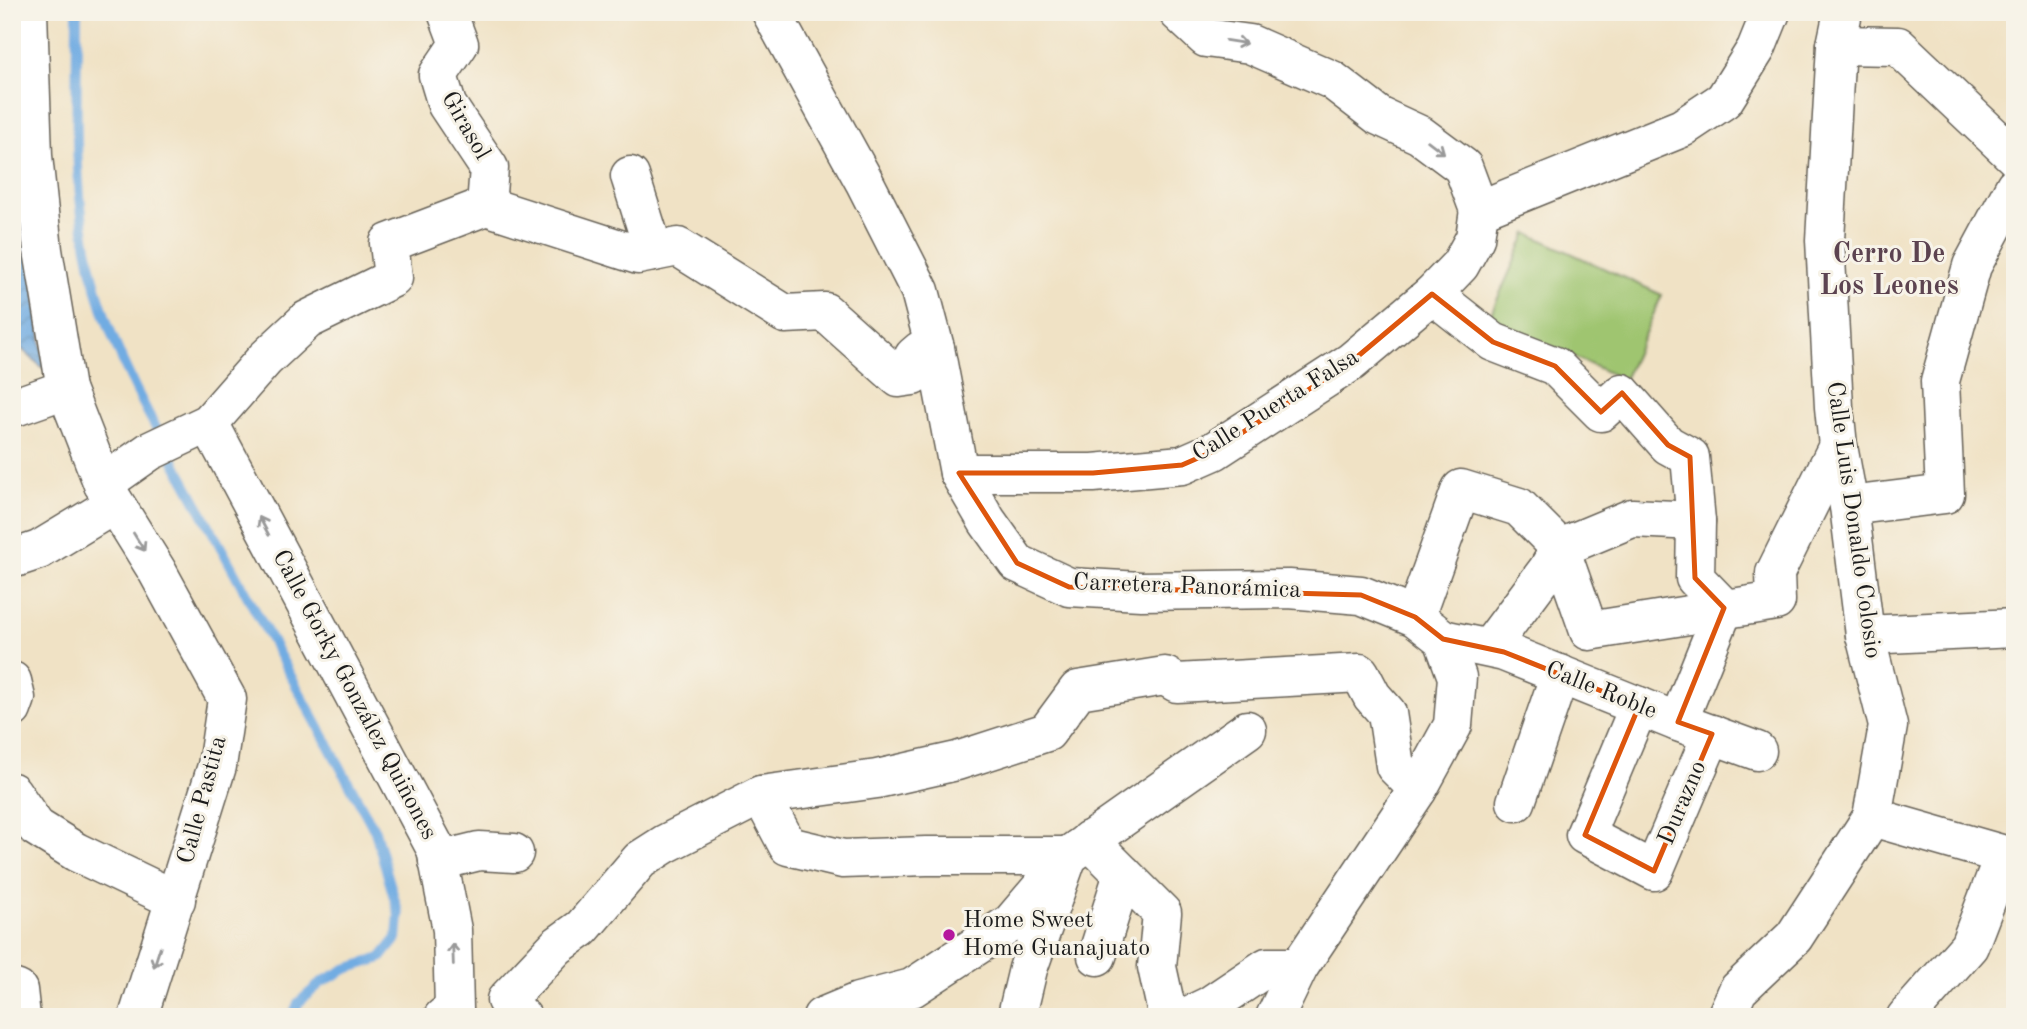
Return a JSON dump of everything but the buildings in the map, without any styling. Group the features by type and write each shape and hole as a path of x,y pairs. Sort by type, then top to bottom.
{"street":[{"name":"Calle Pastita","path":"28,12 23,146 66,389 109,494 157,571 227,699 217,766 138,1017"},
{"name":"Girasol","path":"447,12 459,44 438,75 447,105 489,168 486,206"},
{"name":"Carretera Panorámica","path":"771,12 864,181 920,291 935,348 959,473 987,522 1017,563 1069,587 1141,591 1289,589 1361,595 1429,628"},
{"path":"1178,12 1206,37 1250,44 1332,80 1379,116 1420,135 1463,167 1479,210 1682,128 1724,100 1756,50 1771,12"},
{"path":"1840,29 1898,46 2015,157"},
{"name":"Calle Luis Donaldo Colosio","path":"1726,1017 1738,990 1794,937 1872,817 1888,726 1865,635 1849,506 1838,446 1825,240 1840,29"},
{"path":"630,176 654,252"},
{"path":"1849,506 1945,494 1940,381 1972,265 2015,186"},
{"path":"12,559 38,550 109,494 150,451 199,428 265,359 307,320 393,278 389,243 486,206 638,255 678,247 785,314 825,312 899,378 913,376 914,356 921,350 935,348"},
{"name":"Calle Puerta Falsa","path":"959,473 1093,473 1182,465 1214,451 1351,362 1432,294 1460,265 1475,238 1479,210"},
{"path":"1432,294 1493,342 1555,366 1601,412 1622,393 1668,446 1690,457 1696,521 1695,578 1724,608"},
{"path":"12,408 66,389"},
{"name":"Calle Gorky González Quiñones","path":"199,428 436,849 452,930 454,1009 443,1017"},
{"path":"1275,1017 1300,967 1418,789 1453,725 1457,677 1429,628 1461,489 1519,507 1560,548 1589,631 1776,601 1775,573 1838,446"},
{"path":"1489,648 1548,569 1560,548 1632,518 1696,521"},
{"name":"Durazno","path":"1639,706 1585,835 1654,871 1695,728 1724,608"},
{"name":"Calle Roble","path":"1429,628 1504,652 1757,751"},
{"path":"1865,635 2015,628"},
{"path":"514,1008 557,946 582,928 640,860 665,844 761,794 877,779 957,761 1047,732 1078,690 1165,676 1177,683 1360,673 1372,696 1387,713 1395,766 1418,789"},
{"path":"1516,802 1560,674"},
{"path":"12,681 16,698 12,709"},
{"path":"822,1017 858,1002 906,1002 1011,923 1079,848 1247,730"},
{"path":"12,792 36,827 76,852 176,900"},
{"path":"761,794 788,846 844,859 1079,848 1123,874 1162,913 1157,967 1168,1017"},
{"path":"1872,817 2009,856 1969,946 1906,1017"},
{"path":"1017,1015 1028,969 1079,848"},
{"path":"438,861 478,851 514,853"},
{"path":"1097,956 1123,874"},
{"path":"1186,1017 1209,1006 1266,967 1300,967"},
{"path":"12,988 18,990 21,1017"}],"highlighted area":[{"path":"1432,294 1493,342 1555,366 1601,412 1622,393 1668,445 1690,457 1695,578 1724,608 1678,722 1712,734 1654,871 1585,835 1639,706 1504,652 1443,639 1415,617 1361,595 1069,587 1017,563 959,473 1093,473 1182,465 1214,451 1351,362"}],"green space":[{"path":"1527,233 1662,295 1624,380 1489,318"}],"water":[{"path":"30,243 44,369 12,340 12,249"}],"waterway":[{"path":"77,12 78,160 87,248 99,298 116,346 161,437"},
{"path":"168,450 375,831 399,915 397,938 381,958 346,969 322,982 298,1003 293,1017"}],"place":[{"name":"Home Sweet Home Guanajuato","path":"949,935"}],"district":[{"name":"Cerro De Los Leones","path":"1889,271"}]}
